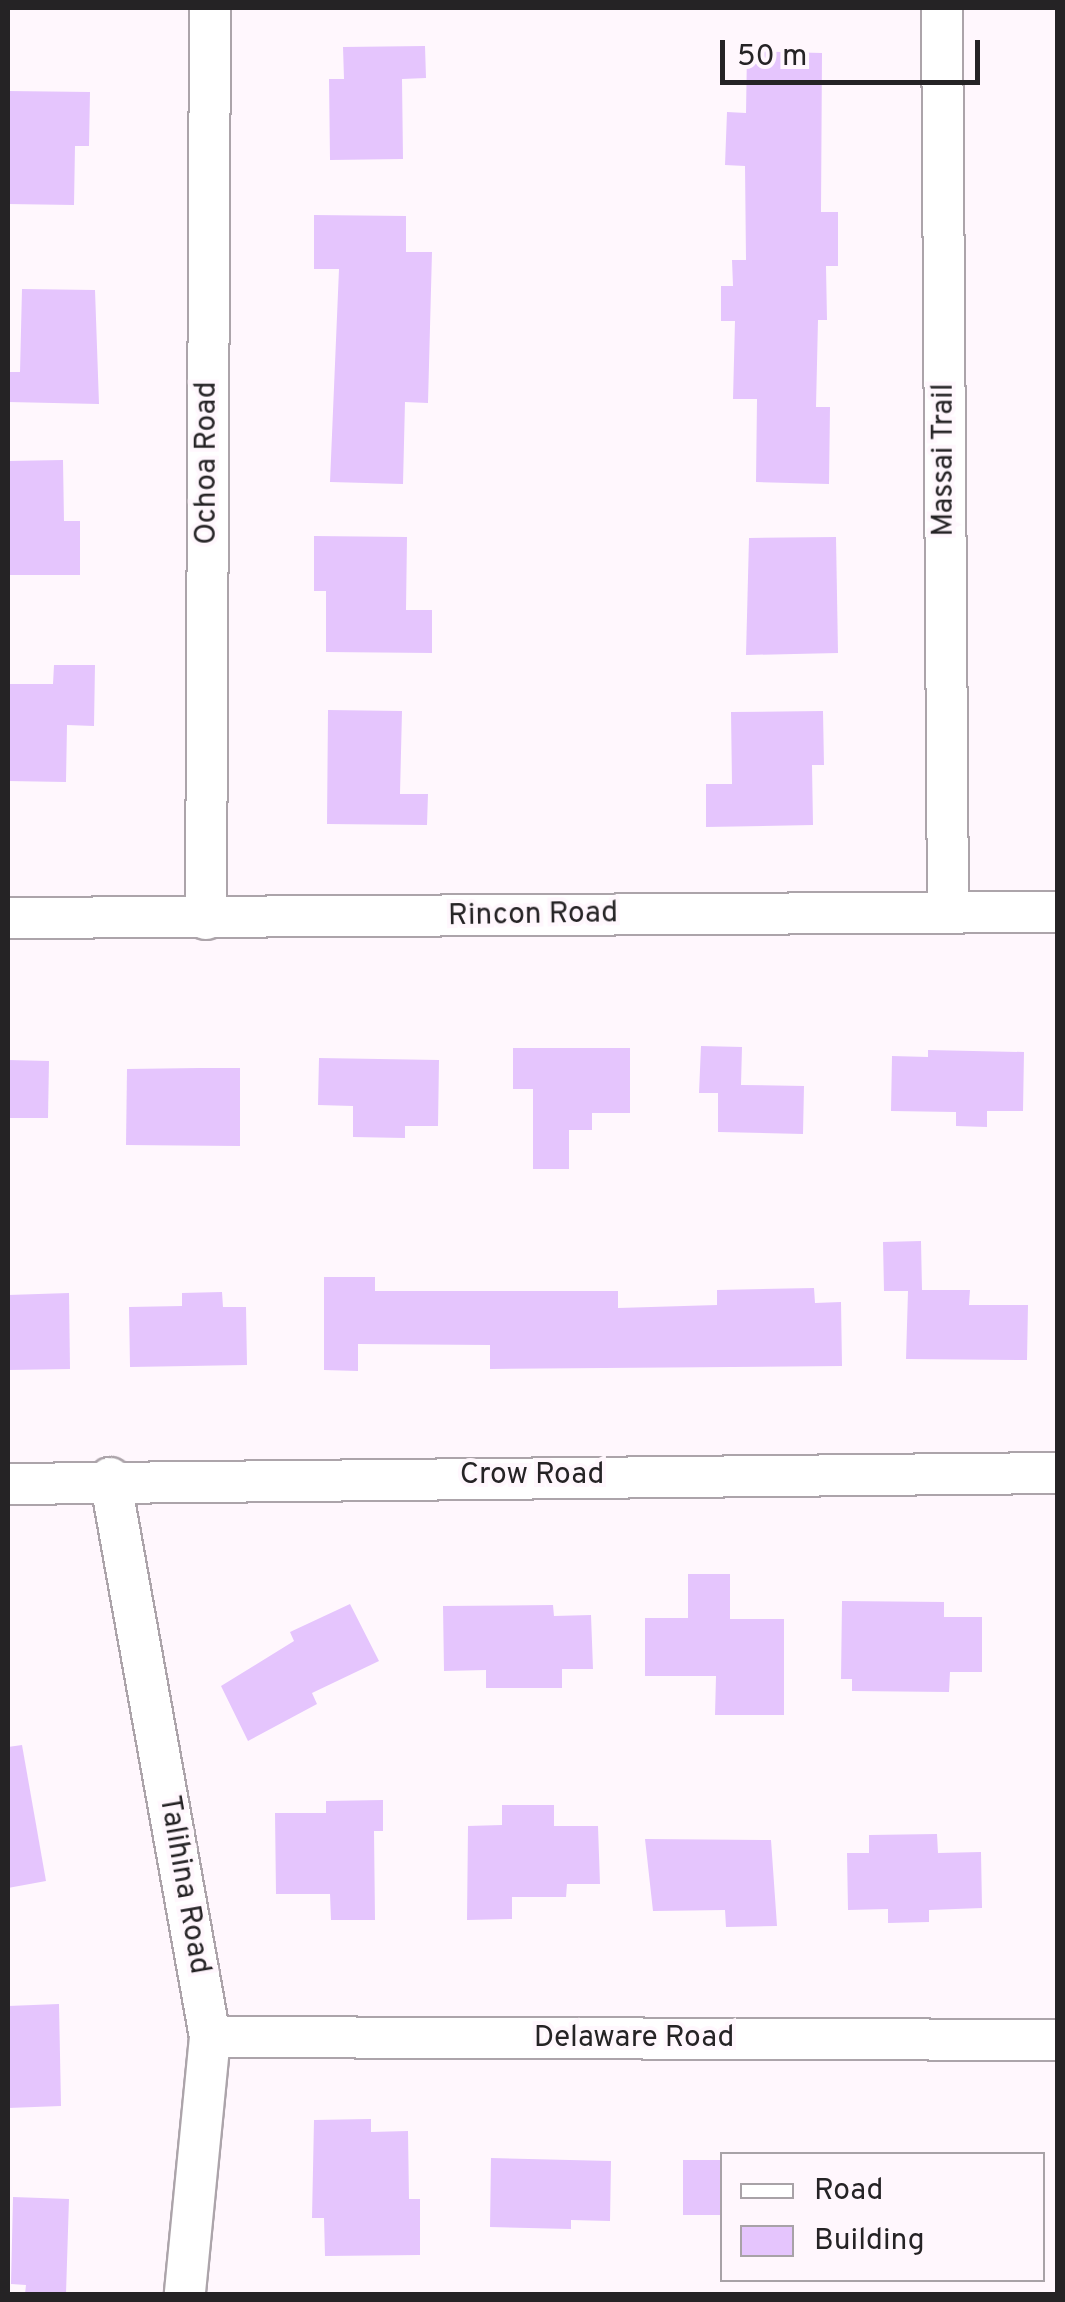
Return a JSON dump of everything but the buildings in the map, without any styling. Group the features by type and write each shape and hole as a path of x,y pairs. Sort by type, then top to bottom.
{"street":[{"name":"Ochoa Road","path":"206,920 210,8"},
{"name":"Massai Trail","path":"942,8 948,912"},
{"name":"Rincon Road","path":"8,918 206,920 1058,912"},
{"name":"Crow Road","path":"8,1484 110,1478 1058,1472"},
{"name":"Talihina Road","path":"110,1478 210,2037 185,2294"},
{"name":"Delaware Road","path":"210,2037 1058,2040"}]}
